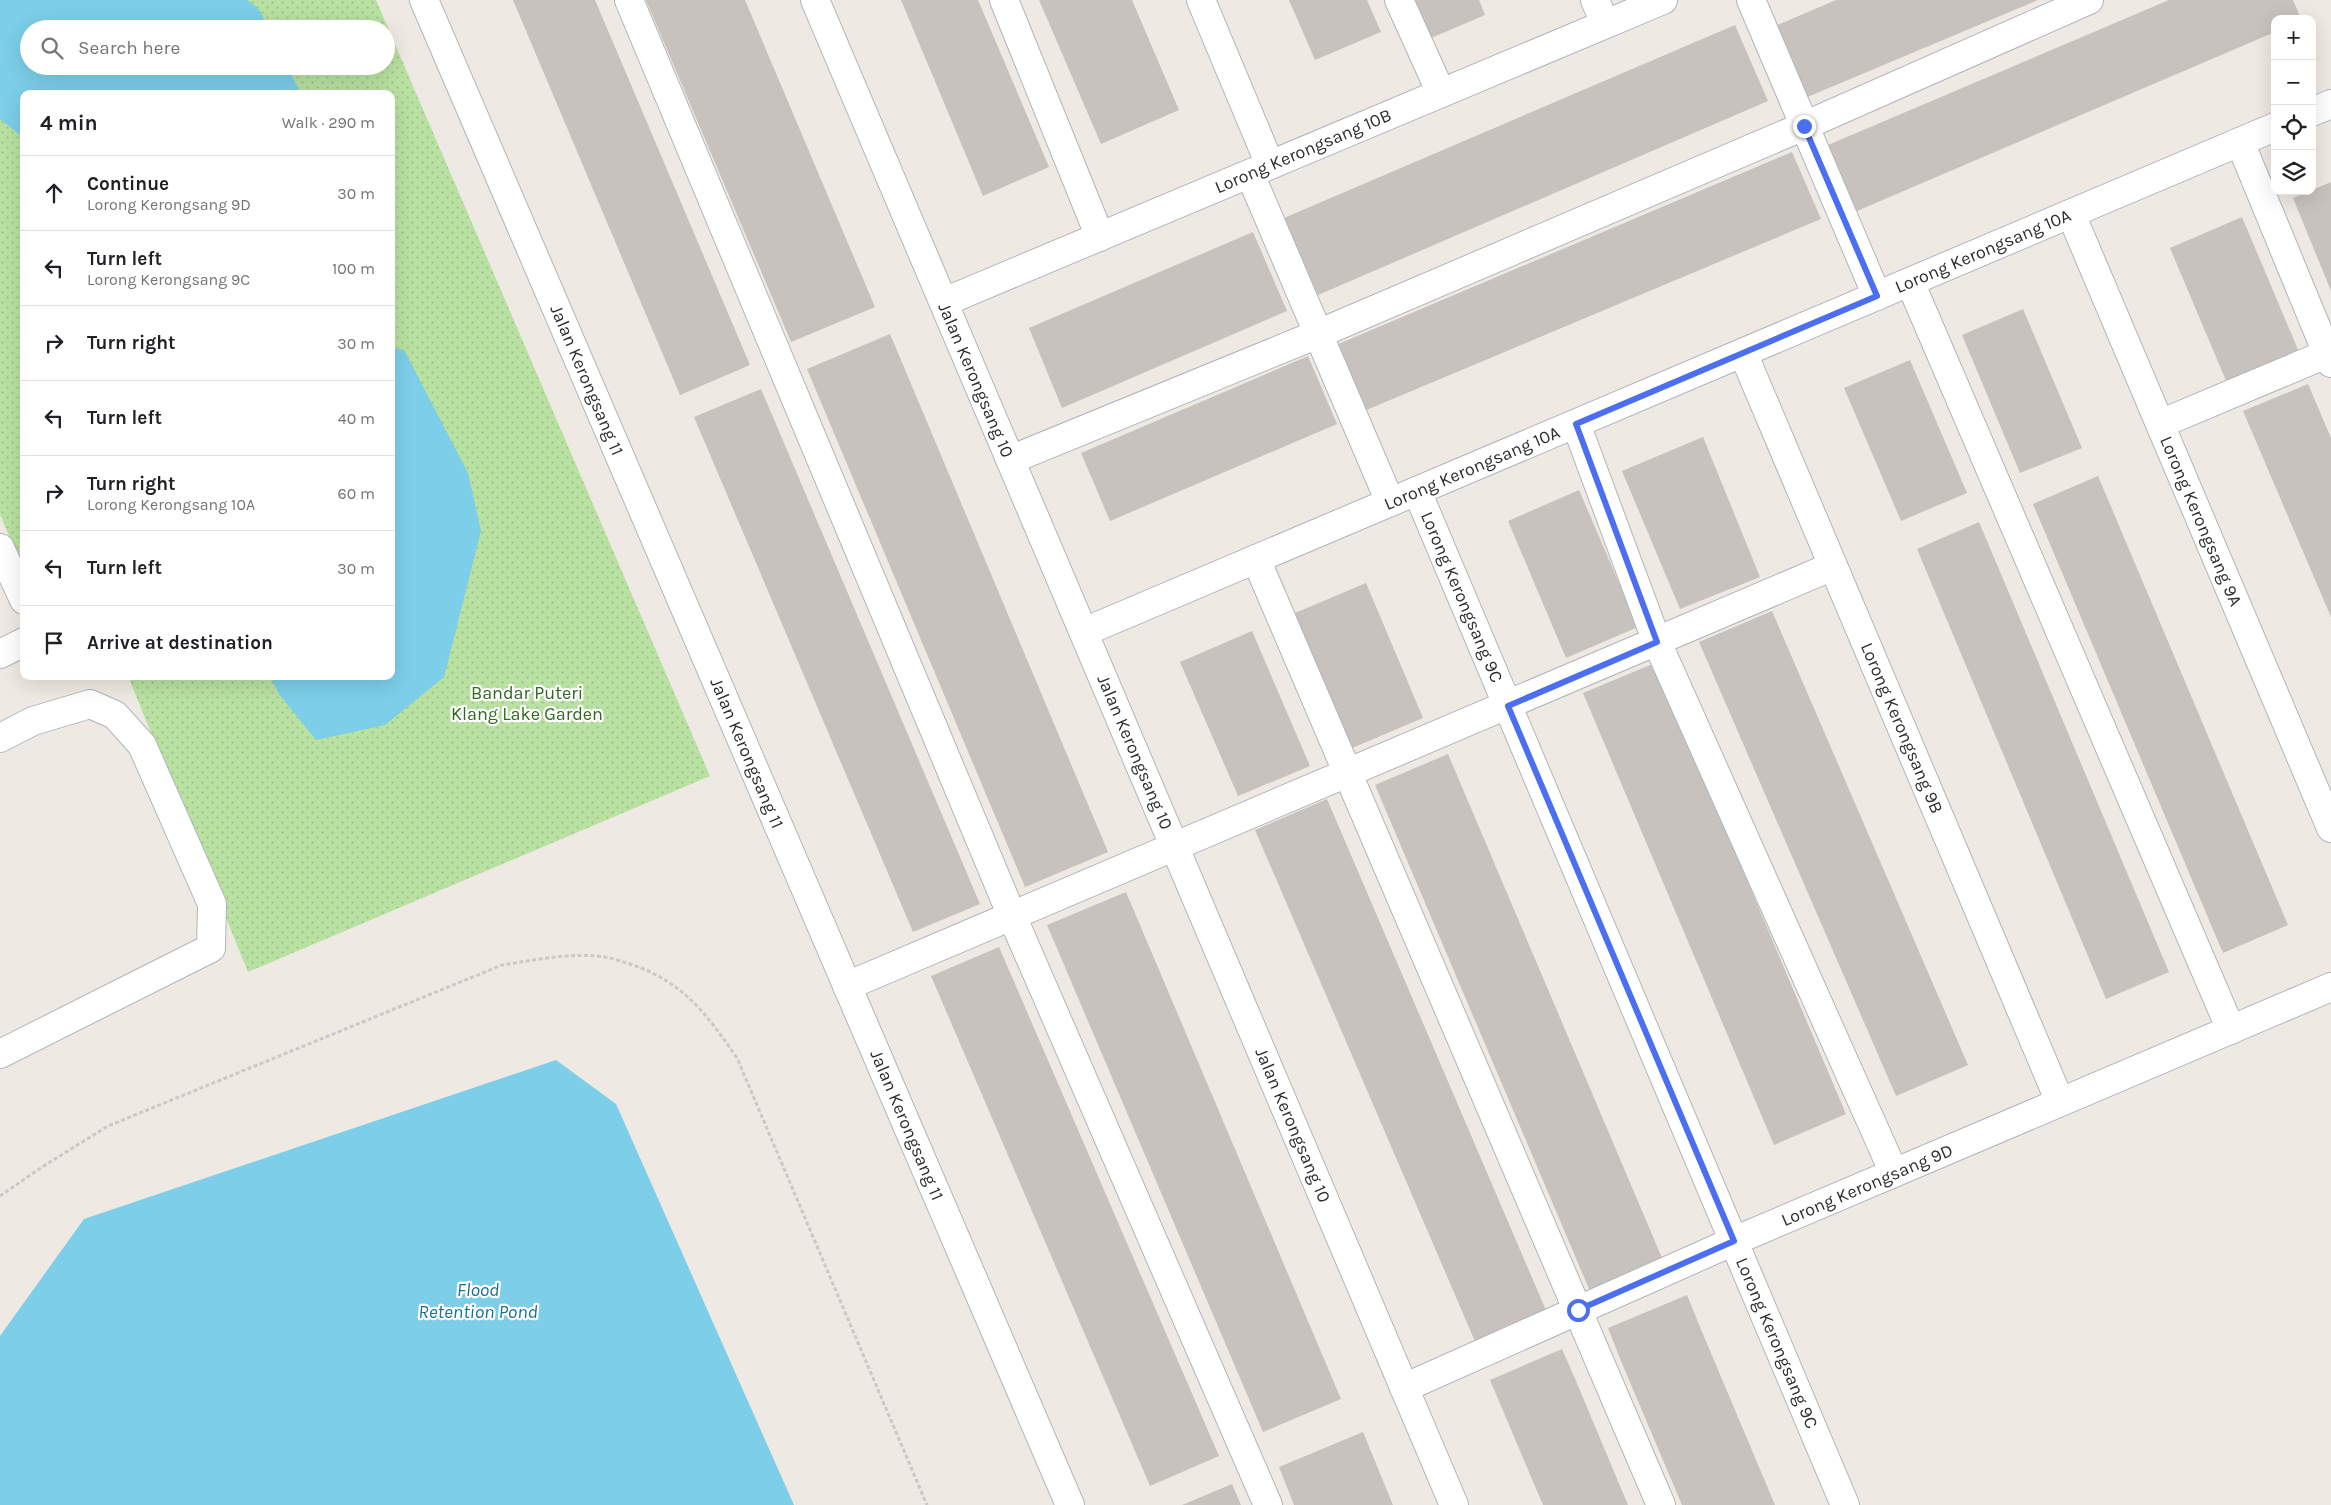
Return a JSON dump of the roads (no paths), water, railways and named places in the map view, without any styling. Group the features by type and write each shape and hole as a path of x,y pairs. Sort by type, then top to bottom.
{"street":[{"name":"Jalan Kerongsang 11","path":"424,0 1070,1505"},
{"path":"629,0 1012,916 1268,1505"},
{"name":"Jalan Kerongsang 10","path":"815,0 1454,1505"},
{"path":"1004,0 1100,237"},
{"path":"1201,0 1318,334 1390,502"},
{"path":"1400,0 1441,93"},
{"name":"Lorong Kerongsang 10B","path":"944,302 1441,93 1600,12 1663,0"},
{"path":"1751,0 1877,296"},
{"path":"1010,460 1318,334 1804,126 2089,0"},
{"path":"2316,110 2331,104"},
{"name":"Lorong Kerongsang 10A","path":"1084,632 2271,130"},
{"path":"2160,424 2330,356 2240,142"},
{"name":"Lorong Kerongsang 9A","path":"2071,214 2331,828"},
{"path":"1910,282 2231,1030"},
{"name":"Lorong Kerongsang 9B","path":"1743,353 2060,1102"},
{"path":"1576,424 1657,642 1894,1173"},
{"name":"Lorong Kerongsang 9C","path":"1417,491 1846,1505"},
{"path":"0,548 20,591"},
{"path":"1256,559 1661,1505"},
{"path":"847,986 1833,566"},
{"path":"0,654 20,644"},
{"path":"0,738 33,721 90,704 115,715 142,745 212,904 211,948 0,1054"},
{"name":"Lorong Kerongsang 9D","path":"1404,1388 1734,1241 2331,987"}],"water":[{"path":"0,0 247,0 259,9 264,20 20,20 20,75 292,75 299,90 20,90 20,135 0,119"},
{"path":"395,349 404,350 468,473 481,531 444,677 385,725 316,740 279,694 272,680 395,680"},
{"name":"Flood Retention Pond","path":"556,1060 616,1104 794,1505 0,1505 0,1336 84,1219"}],"park label":[{"name":"Bandar Puteri Klang Lake Garden","path":"527,703"}]}
